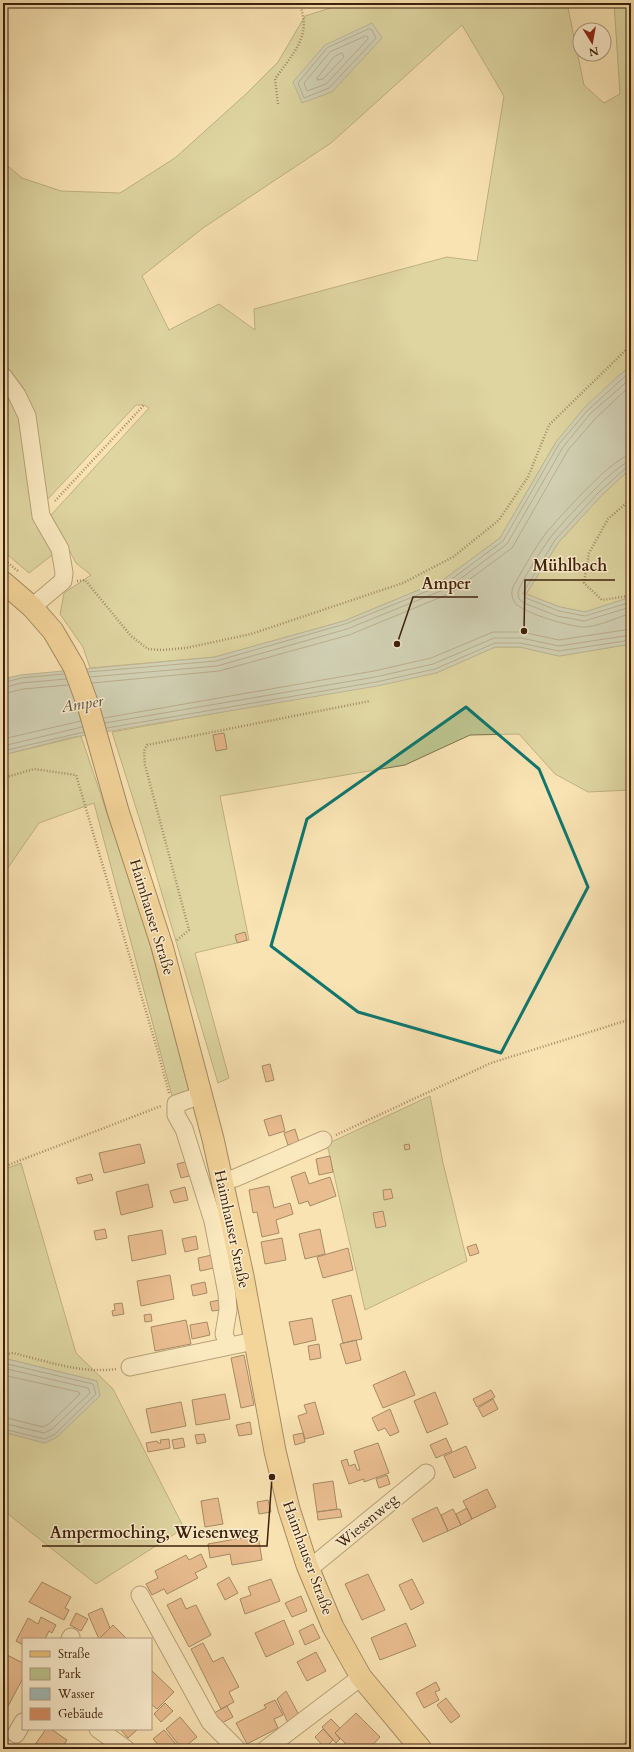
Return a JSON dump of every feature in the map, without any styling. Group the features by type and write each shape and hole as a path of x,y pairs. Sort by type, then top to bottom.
{"main road":[{"name":"Haimhauser Straße","path":"3,582 32,606 53,631 74,667 88,704 118,811 162,946 201,1095 243,1276 275,1451 289,1509 307,1565 333,1627 361,1677 422,1749"}],"street":[{"path":"3,376 17,395 27,416 41,516 60,549 64,573 63,581 32,606"},
{"path":"169,1105 201,1095"},
{"name":"Haimhauser Straße","path":"169,1105 184,1129 213,1221 228,1310 224,1334 228,1346"},
{"path":"222,1181 235,1178 323,1140"},
{"path":"130,1367 254,1341"},
{"name":"Wiesenweg","path":"307,1565 315,1564 426,1473"},
{"path":"140,1595 210,1722 237,1749"},
{"path":"266,1749 361,1677"},
{"path":"99,1730 126,1749"}],"path":[{"path":"3,6 8,3"},
{"path":"278,104 275,79 303,38 305,16 299,3"},
{"path":"63,581 85,580 131,636 148,648 162,650 186,648 251,634 403,582 453,557 499,520 528,477 549,425 631,345"},
{"path":"41,516 144,404"},
{"path":"631,499 608,519 589,553 584,583 602,600 628,596 631,594"},
{"path":"162,946 174,943 189,930 145,765 144,751 147,745 370,701"},
{"path":"3,778 34,768 76,775 158,1052 171,1101 169,1105 3,1167"},
{"path":"323,1140 491,1064 631,1019"},
{"path":"3,1355 14,1353 81,1369 106,1371 130,1367"}],"highlighted area":[{"path":"466,707 539,769 588,887 501,1053 358,1012 271,946 307,819"}],"green space":[{"path":"346,3 567,3 572,27 572,62 579,62 584,85 604,103 620,94 614,3 631,3 631,366 617,377 556,442 500,538 443,580 344,621 215,657 90,668 83,647 60,614 64,593 91,575 76,563 51,515 149,408 144,405 136,405 46,501 23,390 3,365 3,162 22,178 61,191 120,193 175,158 246,94 278,62 305,16","holes":["462,25 504,96 477,261 447,257 254,309 255,330 219,304 169,330 142,276 203,228 331,143"]},
{"path":"3,381 28,424 38,522 60,549 29,573 3,551"},
{"path":"631,468 631,597 585,612 560,607 526,594 558,543 601,496"},
{"path":"631,644 631,790 588,792 555,774 519,734 470,735 405,765 220,796 249,940 195,953 229,1078 218,1083 143,830 112,732 436,673 495,647 520,647 559,656"},
{"path":"81,736 144,923 189,1090 172,1096 94,803 39,823 3,875 3,755"},
{"path":"430,1096 443,1163 467,1261 365,1310 327,1144"},
{"path":"21,1163 76,1353 113,1389 184,1528 96,1584 3,1510 3,1432 45,1443 97,1381 7,1359 3,1360 3,1170"}],"water":[{"path":"372,23 382,38 332,92 302,103 293,82 325,45"},
{"path":"631,366 631,468 601,496 558,543 526,594 560,607 585,612 631,597 631,644 559,656 520,647 495,647 436,673 377,686 69,738 3,755 3,679 20,675 215,657 344,621 443,580 500,538 556,442 584,408"},
{"path":"7,1359 97,1381 100,1396 57,1437 45,1443 3,1432 3,1360"}],"building":[{"path":"224,733 227,749 216,751 213,735"},
{"path":"245,932 247,940 237,943 235,935"},
{"path":"270,1064 274,1080 266,1082 262,1066"},
{"path":"281,1115 285,1131 269,1136 264,1120"},
{"path":"295,1129 299,1142 288,1145 284,1133"},
{"path":"140,1144 145,1163 104,1173 99,1153"},
{"path":"409,1144 410,1149 405,1150 404,1145"},
{"path":"330,1156 333,1172 319,1175 316,1159"},
{"path":"189,1161 193,1175 181,1178 177,1164"},
{"path":"305,1172 309,1184 330,1177 336,1196 310,1206 308,1201 299,1204 291,1177"},
{"path":"91,1174 93,1180 78,1184 76,1178"},
{"path":"148,1184 153,1207 121,1215 116,1192"},
{"path":"269,1186 274,1208 290,1203 293,1214 276,1220 279,1233 262,1237 257,1212 253,1213 249,1190"},
{"path":"185,1187 188,1200 174,1203 170,1191"},
{"path":"391,1189 393,1198 384,1200 383,1190"},
{"path":"383,1211 386,1226 376,1228 373,1213"},
{"path":"105,1229 107,1238 96,1240 94,1231"},
{"path":"320,1229 325,1254 305,1259 299,1234"},
{"path":"162,1230 166,1254 132,1261 128,1236"},
{"path":"196,1236 198,1249 185,1252 182,1239"},
{"path":"282,1238 286,1260 265,1264 261,1242"},
{"path":"476,1244 479,1253 470,1256 467,1247"},
{"path":"348,1248 353,1270 323,1278 317,1257"},
{"path":"212,1255 214,1268 200,1271 198,1258"},
{"path":"170,1275 174,1299 141,1306 137,1281"},
{"path":"205,1282 207,1293 193,1296 191,1285"},
{"path":"351,1295 362,1339 343,1343 332,1300"},
{"path":"219,1300 221,1310 212,1311 210,1302"},
{"path":"122,1303 124,1314 113,1316 112,1311 115,1310 114,1304"},
{"path":"151,1314 152,1321 145,1322 144,1315"},
{"path":"312,1318 316,1340 294,1345 289,1322"},
{"path":"186,1320 191,1344 155,1351 151,1327"},
{"path":"207,1322 210,1335 192,1339 190,1325"},
{"path":"356,1340 361,1360 346,1364 340,1344"},
{"path":"319,1344 321,1358 310,1360 308,1346"},
{"path":"244,1355 254,1405 241,1408 231,1358"},
{"path":"405,1371 415,1395 383,1408 373,1385"},
{"path":"491,1390 495,1397 477,1407 473,1399"},
{"path":"435,1392 448,1424 427,1433 414,1401"},
{"path":"225,1394 230,1419 196,1425 192,1400"},
{"path":"493,1399 498,1409 483,1417 478,1408"},
{"path":"181,1402 186,1426 151,1433 146,1409"},
{"path":"315,1402 324,1434 305,1439 298,1416 307,1413 304,1405"},
{"path":"390,1409 399,1432 390,1436 385,1428 378,1431 372,1418"},
{"path":"250,1422 252,1434 239,1436 236,1425"},
{"path":"303,1433 305,1442 295,1445 293,1435"},
{"path":"204,1434 206,1442 197,1444 195,1435"},
{"path":"183,1438 185,1447 174,1449 172,1440"},
{"path":"446,1438 452,1451 436,1458 430,1445"},
{"path":"169,1439 170,1448 148,1452 146,1443 157,1441 158,1443 161,1443 160,1440"},
{"path":"378,1443 389,1473 364,1482 364,1479 349,1484 341,1461 347,1459 349,1466 355,1464 357,1470 360,1470 354,1451"},
{"path":"466,1446 476,1468 454,1478 444,1456"},
{"path":"387,1475 390,1484 379,1488 376,1479"},
{"path":"333,1481 337,1509 317,1512 313,1484"},
{"path":"487,1489 496,1507 472,1519 463,1501"},
{"path":"218,1498 223,1524 205,1527 201,1501"},
{"path":"268,1500 271,1512 259,1514 257,1502"},
{"path":"437,1507 448,1531 423,1542 412,1519"},
{"path":"467,1508 472,1519 461,1525 456,1514"},
{"path":"340,1509 342,1517 318,1520 317,1512"},
{"path":"453,1509 461,1525 448,1531 441,1515"},
{"path":"258,1535 262,1560 232,1565 230,1554 210,1558 208,1544"},
{"path":"201,1554 207,1567 195,1573 198,1578 167,1594 164,1589 152,1595 146,1584 158,1578 155,1571 186,1555 189,1560"},
{"path":"368,1574 385,1610 362,1620 345,1584"},
{"path":"229,1577 238,1593 225,1600 217,1584"},
{"path":"271,1579 280,1601 245,1614 240,1599 251,1595 248,1587"},
{"path":"412,1579 424,1603 411,1610 399,1585"},
{"path":"42,1582 71,1597 65,1608 69,1610 64,1620 29,1602"},
{"path":"301,1596 307,1611 292,1617 285,1603"},
{"path":"181,1598 186,1609 196,1605 211,1635 189,1647 167,1605"},
{"path":"102,1608 110,1628 100,1638 99,1638 88,1614"},
{"path":"76,1613 88,1619 81,1631 70,1625"},
{"path":"41,1617 56,1625 52,1633 49,1631 46,1638 22,1638 22,1644 16,1641 28,1618 38,1624"},
{"path":"284,1620 294,1644 266,1657 255,1633"},
{"path":"406,1623 416,1646 380,1660 371,1638"},
{"path":"313,1624 320,1638 305,1645 299,1631"},
{"path":"113,1625 126,1638 100,1638"},
{"path":"203,1643 213,1662 223,1657 239,1687 229,1692 234,1702 221,1709 191,1649"},
{"path":"316,1652 326,1671 307,1681 297,1662"},
{"path":"7,1655 22,1662 22,1680 6,1710 3,1709 3,1663"},
{"path":"152,1671 174,1692 157,1709 152,1705"},
{"path":"436,1682 440,1690 435,1692 439,1700 424,1708 416,1693"},
{"path":"286,1691 299,1715 288,1723 277,1699"},
{"path":"446,1698 460,1716 451,1723 437,1705"},
{"path":"275,1700 283,1715 274,1719 278,1728 247,1744 236,1723 266,1708 264,1705"},
{"path":"165,1703 173,1711 161,1722 154,1714"},
{"path":"227,1706 233,1717 220,1724 214,1713"},
{"path":"356,1713 380,1737 369,1749 351,1749 335,1733"},
{"path":"180,1717 197,1737 182,1749 166,1729"},
{"path":"331,1719 340,1728 335,1733 340,1739 336,1743 322,1727"},
{"path":"323,1729 333,1740 325,1748 315,1737"},
{"path":"45,1730 52,1730 67,1740 61,1749 32,1749"},
{"path":"121,1730 137,1730 128,1738"},
{"path":"164,1730 180,1749 162,1749 153,1739"}],"waterway":[{"path":"621,1749 631,1739"}],"place":[{"name":"Mühlbach","path":"524,631"},
{"name":"Amper","path":"397,644"},
{"name":"Ampermoching, Wiesenweg","path":"272,1477"}]}
